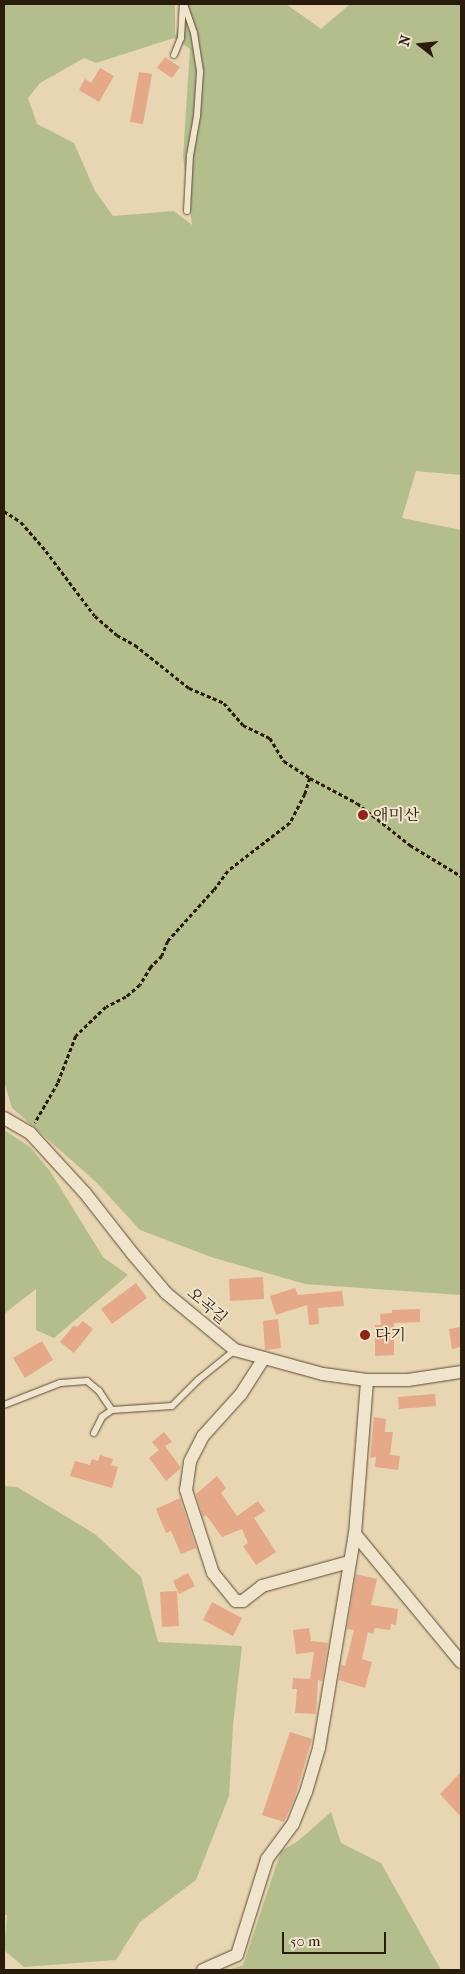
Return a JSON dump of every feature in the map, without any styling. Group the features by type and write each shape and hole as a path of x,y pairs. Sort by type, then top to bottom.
{"street":[{"name":"오곡길","path":"4,1118 30,1133 85,1193 132,1253 166,1292 235,1350 323,1374 368,1380 408,1380 461,1372"},
{"path":"264,1358 241,1394 203,1436 190,1462 186,1490 213,1573 236,1601 243,1600 262,1586 349,1562"},
{"path":"203,1970 237,1955 267,1858 292,1824 306,1792 319,1748 355,1534 368,1380"},
{"path":"355,1534 461,1662"}],"lane":[{"path":"174,55 181,38 183,4"},
{"path":"183,4 194,33 200,72 197,116 190,155 187,211"},
{"path":"94,1433 102,1417 112,1410 172,1406 198,1380 235,1350"},
{"path":"4,1405 60,1383 87,1381 99,1390 112,1410"}],"path":[{"path":"4,511 21,522 46,551 95,616 117,635 135,645 189,688 224,703 243,725 270,738 284,761 357,804 410,845 461,876"},
{"path":"30,1133 58,1083 76,1036 106,1007 126,997 140,985 150,967 162,956 168,941 205,901 228,871 290,823 306,794 310,778"}],"green space":[{"path":"4,4 175,4 175,36 188,4 286,4 321,29 350,4 461,4 461,475 416,471 402,518 461,530 461,1295 305,1284 211,1257 140,1230 95,1181 12,1108 4,1081","holes":["174,38 190,49 183,156 192,225 174,211 113,216 95,191 74,143 37,124 28,98 40,83 84,58 96,63"]},
{"path":"4,1130 30,1147 50,1171 103,1257 128,1275 54,1338 36,1330 36,1289 4,1314"},
{"path":"4,1486 17,1487 95,1534 141,1577 158,1642 242,1646 233,1726 229,1796 196,1880 140,1922 116,1960 24,1967 4,1950 7,1915 4,1915"},
{"path":"331,1812 341,1843 381,1863 441,1970 228,1970 243,1965 281,1851 298,1841"}],"building":[{"path":"165,57 180,67 172,78 157,68"},
{"path":"100,68 114,76 99,102 79,90 85,79 91,83"},
{"path":"139,72 152,74 143,124 130,122"},
{"path":"263,1277 264,1299 230,1301 229,1279"},
{"path":"136,1283 147,1298 112,1324 101,1309"},
{"path":"295,1288 298,1295 342,1291 344,1306 318,1308 319,1324 309,1325 307,1305 276,1315 270,1296"},
{"path":"420,1309 420,1322 394,1323 394,1355 375,1356 375,1325 381,1325 380,1314 392,1313 392,1310"},
{"path":"278,1319 281,1348 265,1350 263,1321"},
{"path":"83,1321 93,1329 74,1353 60,1342 74,1325 77,1327"},
{"path":"461,1327 461,1347 452,1349 449,1329"},
{"path":"42,1341 53,1360 25,1378 13,1358"},
{"path":"435,1394 436,1406 399,1409 398,1397"},
{"path":"374,1417 386,1419 385,1432 393,1432 390,1455 400,1456 398,1470 375,1467 376,1457 370,1458"},
{"path":"164,1432 172,1442 165,1446 181,1468 166,1481 149,1458 159,1450 152,1442"},
{"path":"100,1455 113,1459 111,1465 118,1467 112,1488 70,1476 75,1461 90,1465 92,1459 98,1461"},
{"path":"217,1476 226,1488 221,1493 237,1516 258,1501 265,1511 254,1518 276,1552 256,1565 243,1546 248,1543 242,1529 222,1537 206,1515 203,1517 196,1494"},
{"path":"180,1498 196,1548 181,1554 171,1531 166,1533 156,1509"},
{"path":"188,1573 195,1586 179,1594 173,1581"},
{"path":"356,1574 377,1579 371,1605 398,1609 396,1625 391,1624 390,1630 375,1628 373,1634 368,1632 362,1659 372,1662 365,1688 339,1680 341,1665 345,1666 354,1630 347,1629"},
{"path":"177,1591 179,1626 162,1627 160,1592"},
{"path":"212,1602 242,1618 233,1636 203,1620"},
{"path":"309,1628 311,1641 328,1643 322,1681 318,1680 316,1714 295,1713 297,1689 292,1689 293,1678 310,1679 314,1652 296,1654 293,1630"},
{"path":"290,1732 312,1739 294,1800 284,1822 262,1815"},
{"path":"461,1772 461,1817 440,1794"}],"place":[{"name":"애미산","path":"363,815"},
{"name":"다기","path":"365,1335"}]}
